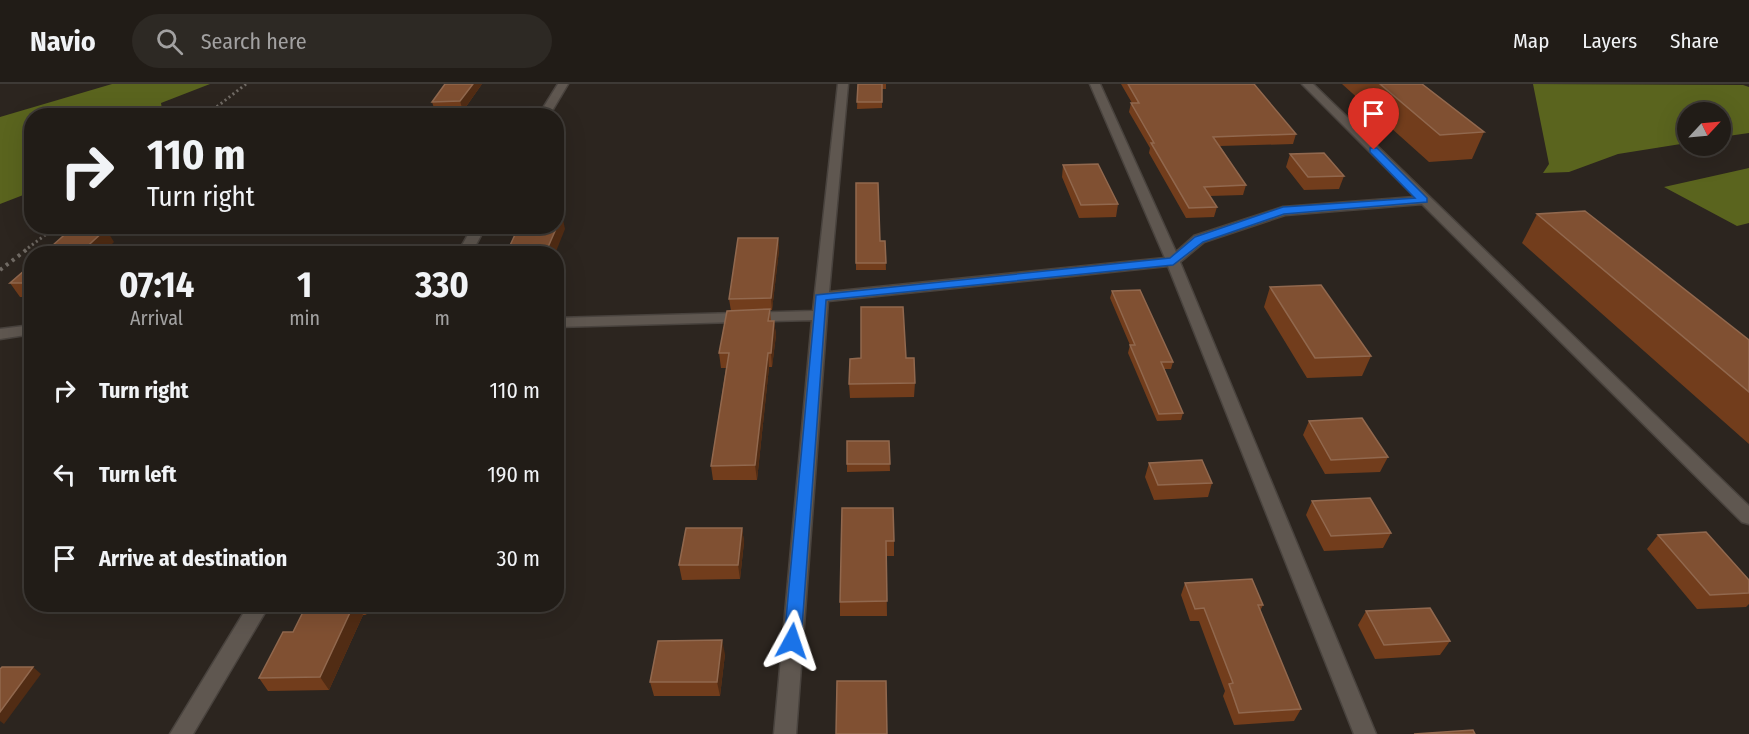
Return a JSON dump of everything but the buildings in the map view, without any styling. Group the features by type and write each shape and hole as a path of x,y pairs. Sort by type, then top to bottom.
{"street":[{"path":"548,108 563,84"},
{"path":"785,734 819,315 843,84"},
{"path":"1095,84 1173,261 1365,734"},
{"path":"1307,84 1749,517"},
{"path":"821,297 1173,261 1199,239 1283,211 1424,200"},
{"path":"564,323 819,315"},
{"path":"0,334 24,330"},
{"path":"181,734 255,612"}],"path":[{"path":"215,108 246,84"},
{"path":"31,246 47,234"},
{"path":"0,270 24,251"}],"green space":[{"path":"112,84 210,84 161,103 162,108 31,108"},
{"path":"1533,84 1743,85 1749,87 1749,133 1731,136 1731,102 1677,102 1677,145 1618,154 1569,172 1543,173 1549,164"},
{"path":"24,110 24,195 0,204 0,117"},
{"path":"1749,168 1749,223 1737,226 1664,187"}],"route":[{"path":"792,641 821,297 1173,261 1199,239 1283,211 1424,200 1374,150"}]}
